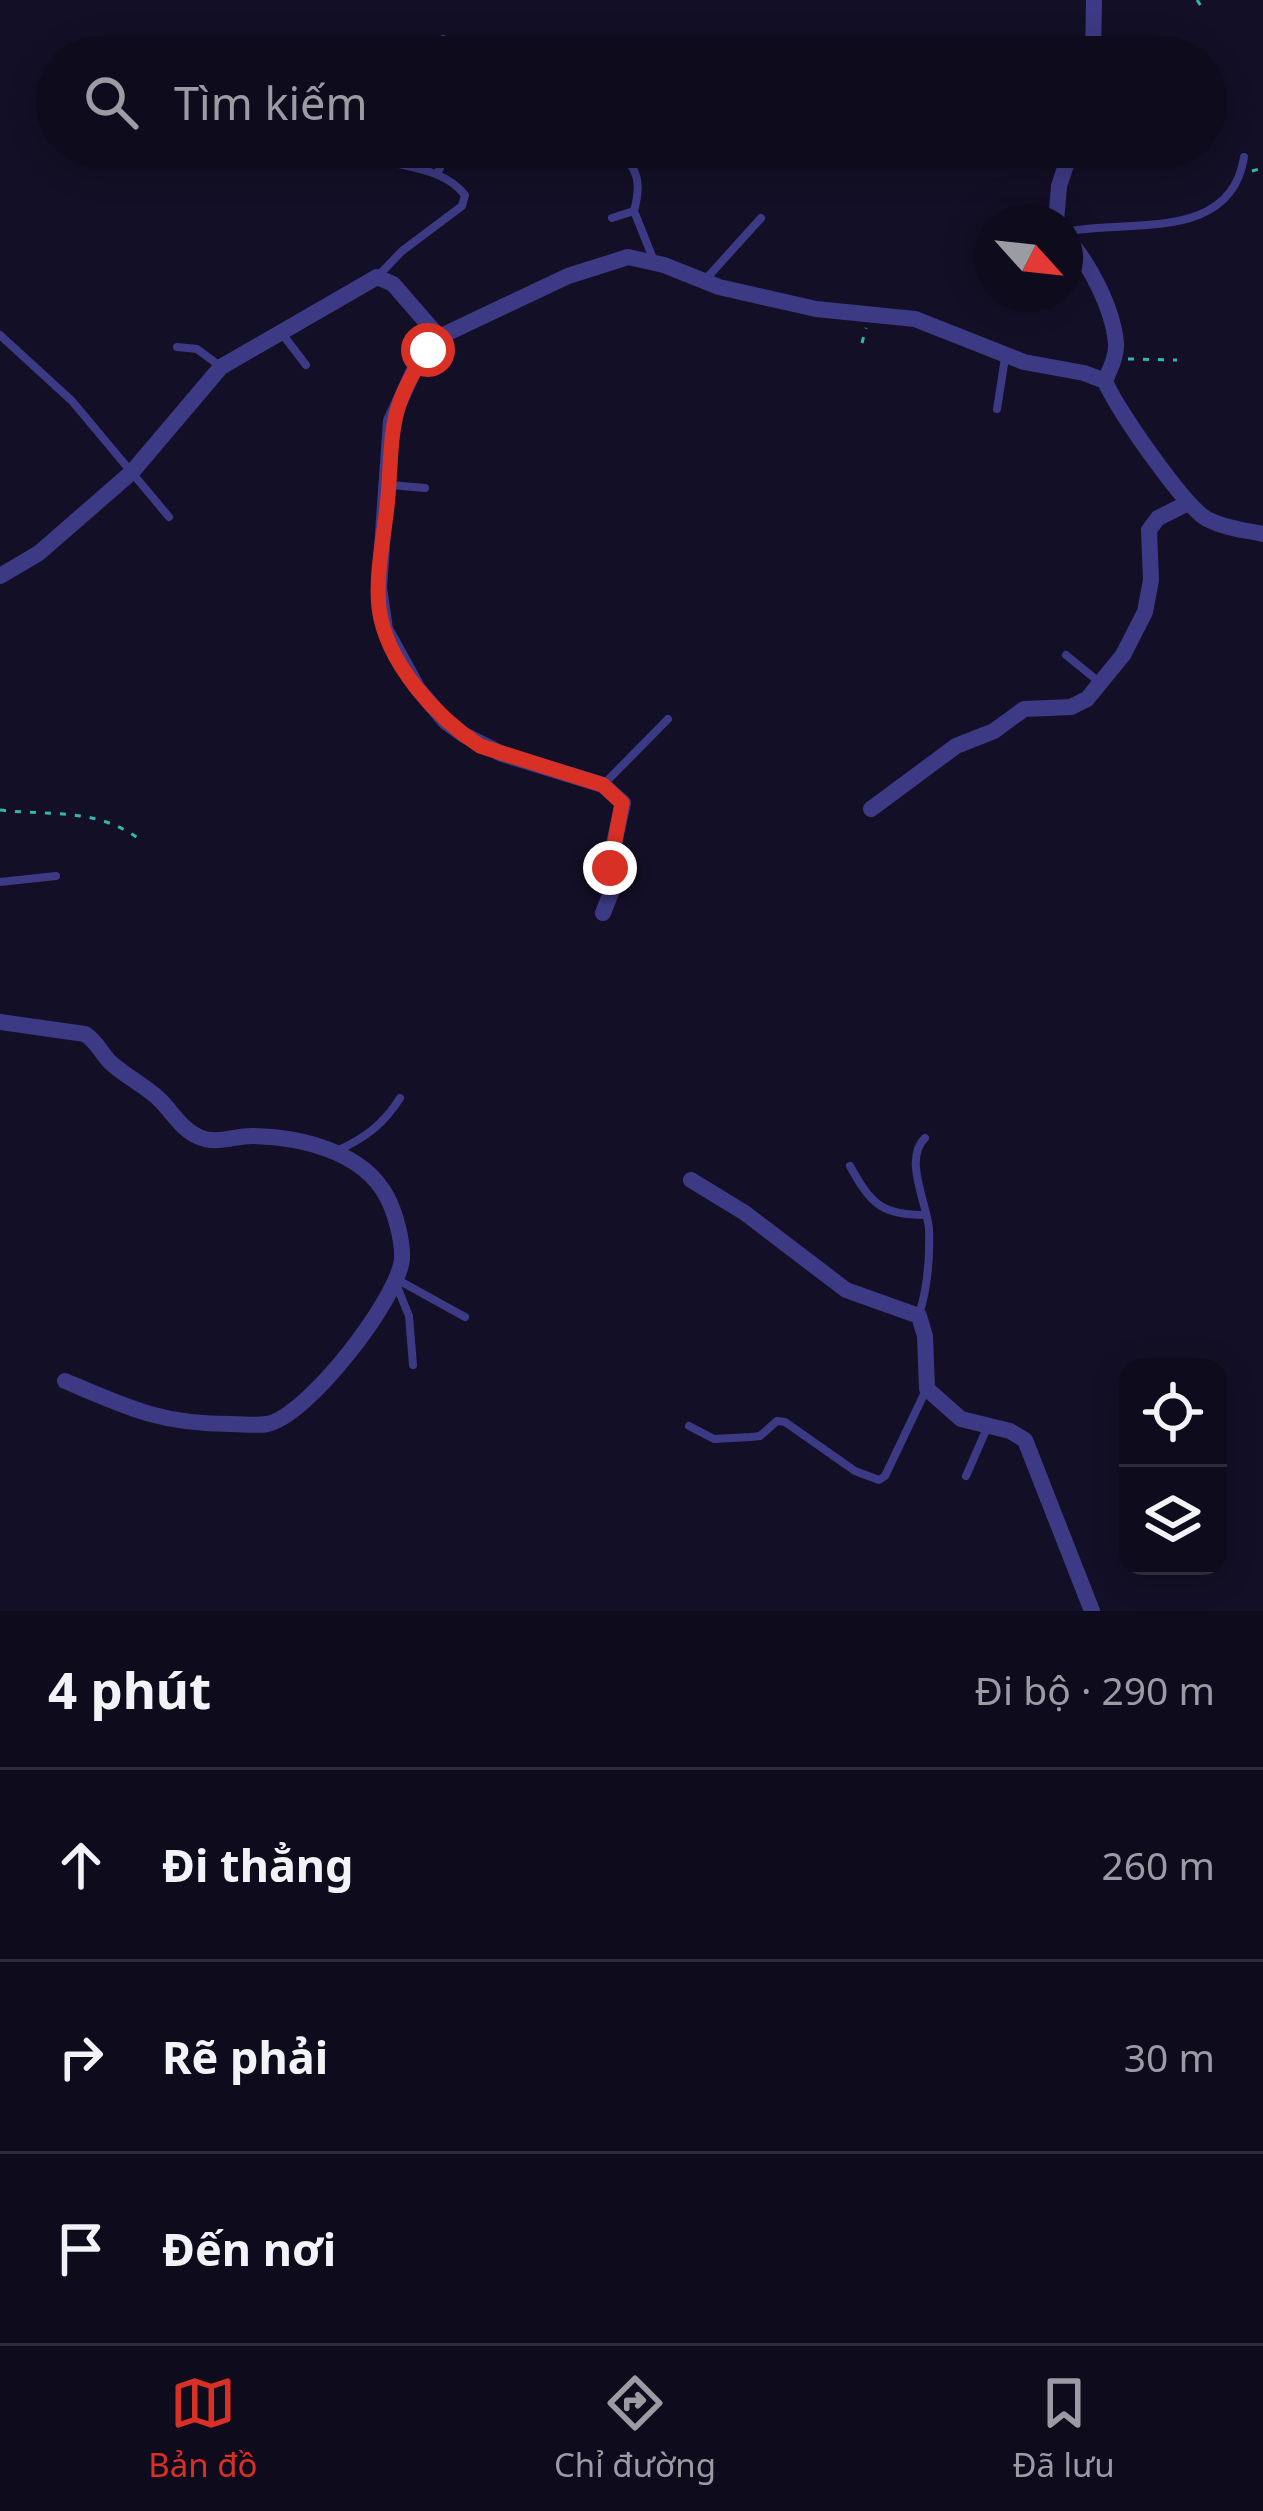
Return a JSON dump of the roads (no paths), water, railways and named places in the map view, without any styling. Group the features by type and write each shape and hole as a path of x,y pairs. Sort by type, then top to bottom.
{"street":[{"path":"1093,36 1094,0"},
{"path":"1056,204 1065,168"},
{"path":"603,913 612,890 611,880 605,884 622,803 603,785 480,746 446,722 400,659 380,610 391,422 415,368 440,337 590,268 628,257 816,309 915,319 1006,356 1105,381 1125,420 1188,503 1216,523 1263,534"},
{"path":"1083,261 1099,290 1116,346 1105,381"},
{"path":"0,576 39,553 132,472 221,367 377,277 393,284 440,337"},
{"path":"871,809 956,746 994,730 1024,709 1078,704 1100,683 1123,656 1145,613 1151,580 1149,530 1158,518 1188,503"},
{"path":"0,1022 85,1034 96,1041 107,1060 158,1097 197,1137 215,1142 246,1136 280,1138 335,1152 358,1164 387,1197 402,1257 396,1281 345,1357 296,1409 271,1424 170,1422 65,1381"},
{"path":"691,1180 745,1213 846,1290 919,1316 925,1336 927,1389 962,1419 1019,1435 1029,1445 1092,1611"}],"lane":[{"path":"1083,230 1165,223 1212,212 1232,188 1244,157"},
{"path":"377,277 388,263 462,206 465,194 460,188 415,168"},
{"path":"437,174 440,168"},
{"path":"633,168 641,189 634,211 655,262"},
{"path":"612,218 634,211"},
{"path":"704,280 761,218"},
{"path":"282,334 306,365"},
{"path":"0,335 71,401 169,517"},
{"path":"177,346 197,350 221,367"},
{"path":"997,409 1006,356"},
{"path":"388,484 425,488"},
{"path":"1066,655 1100,683"},
{"path":"603,785 668,719"},
{"path":"0,882 56,876"},
{"path":"335,1152 382,1122 400,1098"},
{"path":"919,1316 928,1246 916,1156 925,1138"},
{"path":"850,1166 863,1192 878,1206 926,1215"},
{"path":"396,1281 464,1317"},
{"path":"396,1281 410,1316 413,1365"},
{"path":"689,1426 714,1439 760,1436 777,1421 784,1422 855,1471 879,1480 927,1389"},
{"path":"966,1476 988,1426"}]}
